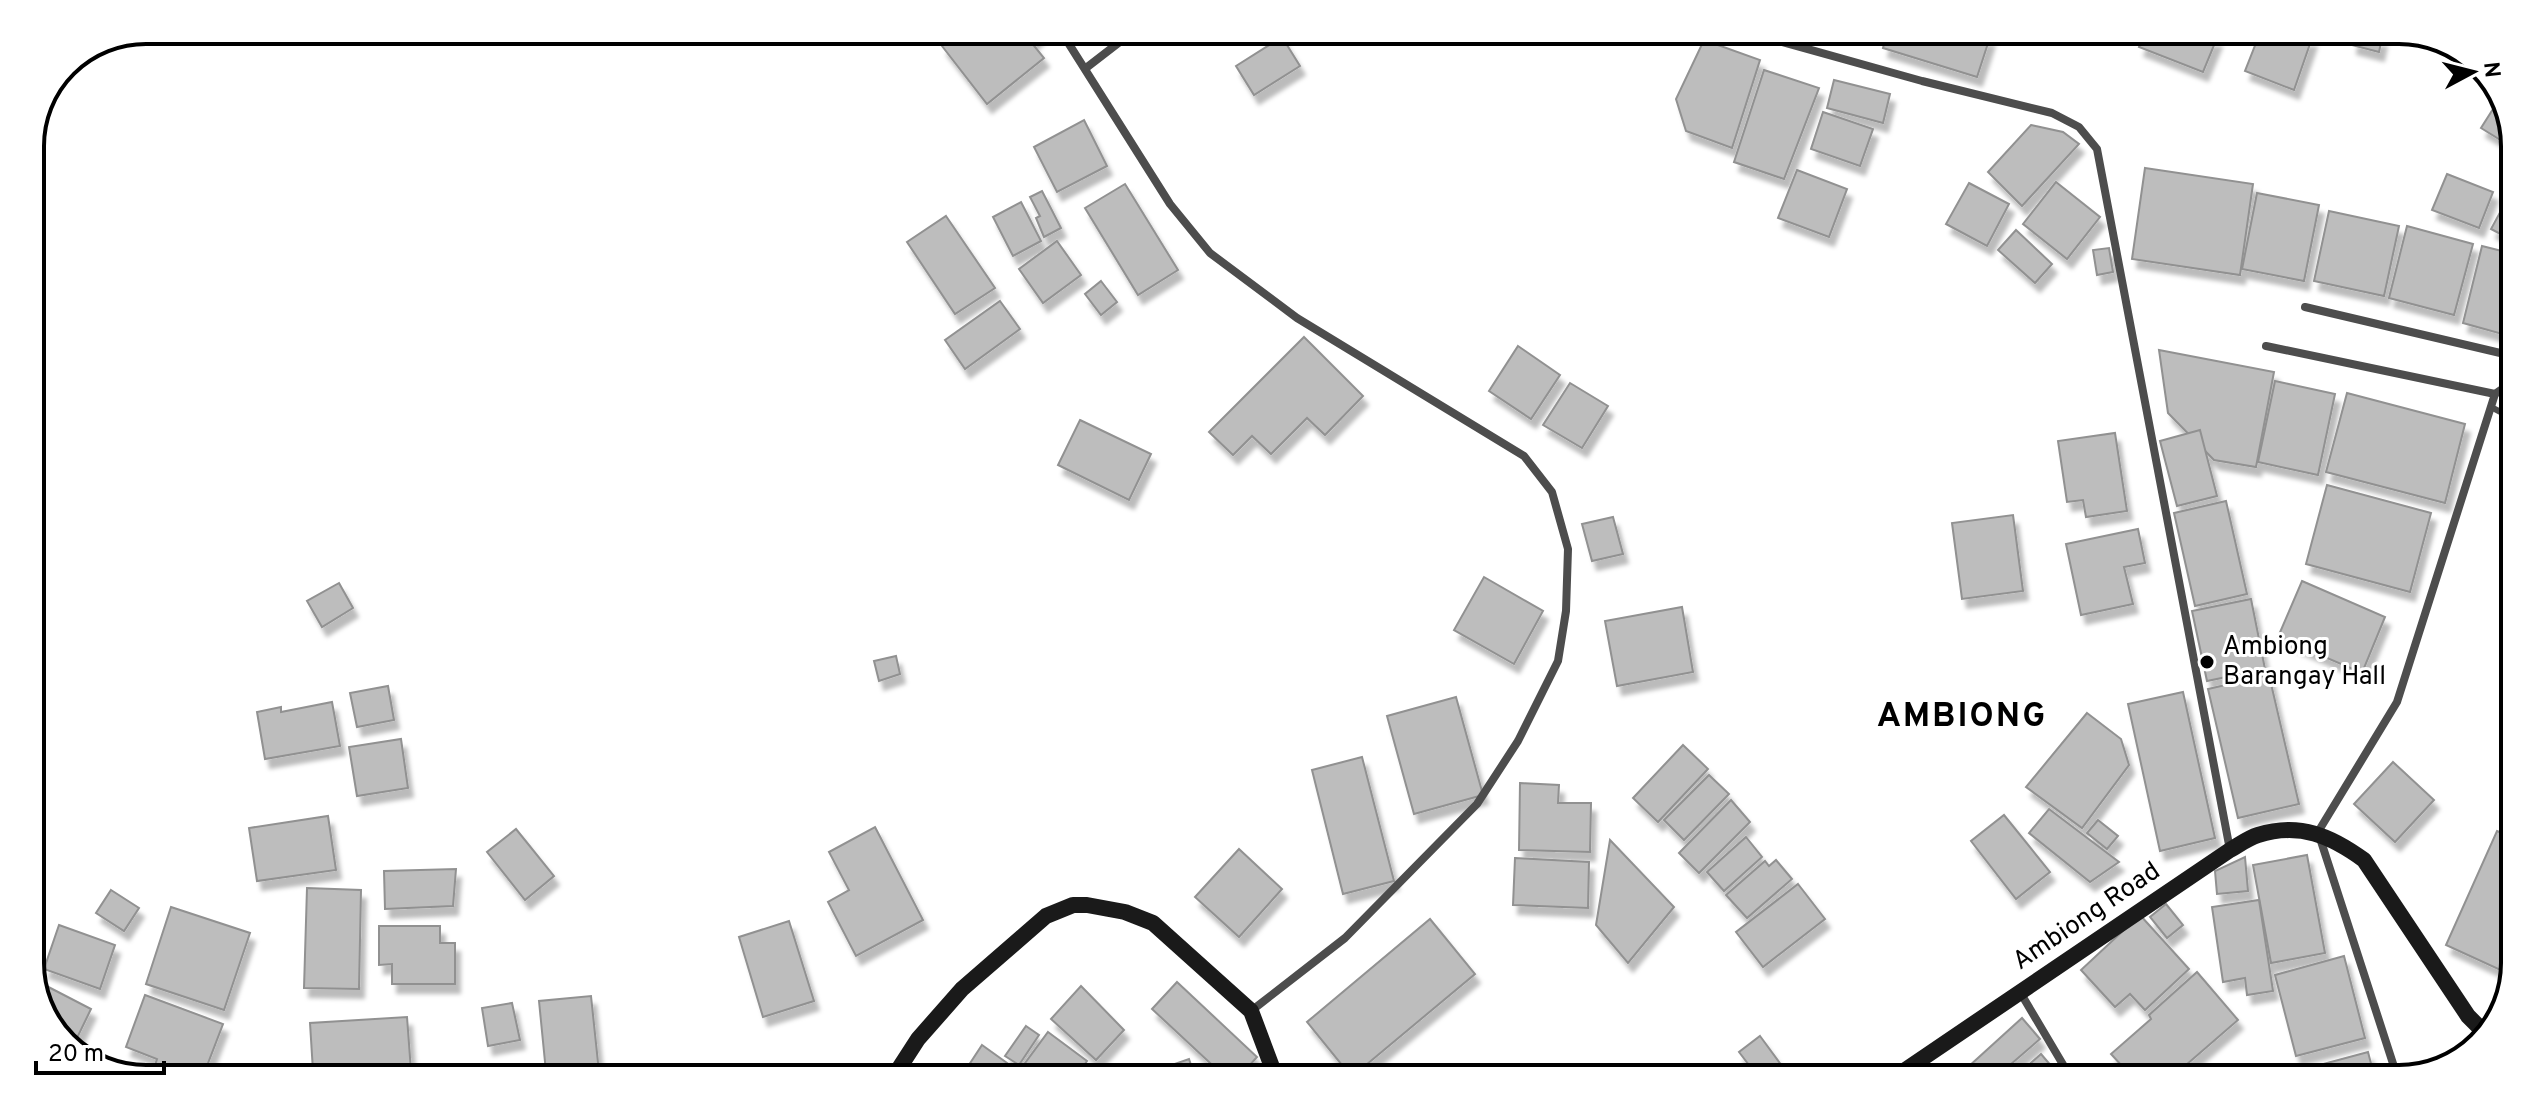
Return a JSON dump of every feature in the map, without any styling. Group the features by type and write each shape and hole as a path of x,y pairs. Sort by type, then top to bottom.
{"main road":[{"name":"Ambiong Road","path":"1912,1065 2230,850 2258,835 2291,830 2318,832"},
{"path":"2318,832 2344,845 2364,860 2468,1016 2478,1026"},
{"path":"901,1065 918,1039 962,989 1046,916 1073,905 1103,907 1153,923 1251,1011 1271,1065"}],"street":[{"path":"1070,44 1170,204 1210,253 1297,318 1524,456 1552,492 1568,549 1566,611 1558,661 1518,741 1477,804 1345,938 1251,1011"},
{"path":"1086,68 1117,44"},
{"path":"1790,44 2052,113 2079,127 2097,149 2230,850"},
{"path":"2305,307 2501,353"},
{"path":"2266,346 2495,394"},
{"path":"2393,1065 2318,832 2397,702 2495,394 2501,390"},
{"path":"2020,991 2063,1065"}],"lane":[{"path":"2491,407 2501,412"}],"building":[{"path":"1033,44 1044,58 987,104 942,46"},
{"path":"1271,44 1286,44 1300,66 1254,95 1236,66"},
{"path":"1702,44 1715,44 1760,60 1732,148 1686,131 1676,99"},
{"path":"1884,44 1988,44 1977,77 1883,48"},
{"path":"2140,44 2215,44 2203,72 2139,47"},
{"path":"2256,44 2310,44 2294,90 2245,71"},
{"path":"2352,44 2381,44 2379,52"},
{"path":"1764,70 1819,88 1784,179 1734,162"},
{"path":"1834,80 1890,94 1883,123 1827,108"},
{"path":"2493,108 2501,140 2481,128"},
{"path":"1823,112 1873,129 1860,166 1811,149"},
{"path":"1084,120 1107,166 1057,192 1034,147"},
{"path":"2031,125 2063,132 2079,144 2022,206 1988,172"},
{"path":"2145,168 2253,184 2240,275 2132,259"},
{"path":"1797,170 1847,189 1829,237 1778,218"},
{"path":"2447,174 2493,192 2479,228 2432,210"},
{"path":"2056,182 2100,217 2067,259 2023,224"},
{"path":"1969,183 2009,204 1987,246 1946,224"},
{"path":"1125,184 1178,270 1138,295 1085,208"},
{"path":"1042,191 1061,228 1044,237 1036,218 1040,216 1030,197"},
{"path":"2257,193 2319,205 2304,281 2242,269"},
{"path":"1021,202 1041,241 1013,256 993,217"},
{"path":"2329,211 2399,226 2384,296 2314,281"},
{"path":"2501,211 2501,234 2491,229"},
{"path":"946,216 995,288 955,314 907,242"},
{"path":"2407,226 2473,244 2454,315 2389,298"},
{"path":"2016,230 2052,264 2035,283 1998,250"},
{"path":"1057,241 1081,275 1043,303 1019,269"},
{"path":"2482,246 2501,251 2501,334 2463,323"},
{"path":"2109,248 2113,272 2097,275 2093,250"},
{"path":"1101,281 1117,302 1101,315 1085,294"},
{"path":"1000,301 1020,329 965,369 945,340"},
{"path":"1304,337 1363,396 1325,435 1307,418 1271,454 1252,436 1233,455 1209,432"},
{"path":"1518,346 1560,375 1531,419 1489,391"},
{"path":"2159,350 2274,372 2256,467 2214,460 2168,413"},
{"path":"2275,381 2335,394 2318,475 2258,462"},
{"path":"1570,383 1608,406 1582,448 1543,425"},
{"path":"2347,393 2465,424 2445,503 2326,472"},
{"path":"1080,420 1151,454 1129,500 1058,465"},
{"path":"2200,430 2217,496 2177,506 2160,441"},
{"path":"2115,433 2127,511 2086,517 2083,500 2067,502 2058,441"},
{"path":"2327,485 2431,513 2410,592 2306,564"},
{"path":"2226,501 2247,594 2195,606 2174,513"},
{"path":"2013,515 2023,591 1962,599 1952,523"},
{"path":"1613,517 1623,554 1592,561 1582,524"},
{"path":"2138,529 2145,563 2124,567 2133,604 2081,615 2066,544"},
{"path":"1484,577 1543,611 1514,664 1454,630"},
{"path":"2302,581 2385,617 2362,673 2278,637"},
{"path":"339,583 353,608 322,627 307,601"},
{"path":"2251,599 2265,669 2207,681 2192,611"},
{"path":"1682,607 1693,672 1617,686 1605,621"},
{"path":"896,656 900,674 879,681 874,661"},
{"path":"2269,675 2299,804 2238,818 2208,689"},
{"path":"388,686 394,720 357,727 350,693"},
{"path":"2183,692 2215,838 2160,851 2128,704"},
{"path":"1456,697 1483,795 1414,814 1387,716"},
{"path":"332,702 340,746 265,759 257,712 281,707 281,712"},
{"path":"2087,713 2121,739 2129,765 2082,828 2026,787"},
{"path":"401,739 408,788 357,796 349,747"},
{"path":"1683,745 1708,769 1658,822 1633,798"},
{"path":"1362,757 1394,881 1343,894 1312,770"},
{"path":"2393,762 2434,800 2395,842 2354,804"},
{"path":"1709,775 1729,794 1684,840 1664,820"},
{"path":"1520,783 1559,785 1558,803 1591,803 1590,852 1519,850"},
{"path":"1731,800 1750,822 1699,873 1679,853"},
{"path":"2049,809 2119,862 2090,882 2029,833"},
{"path":"2004,815 2050,872 2016,899 1971,841"},
{"path":"328,816 336,870 257,881 249,828"},
{"path":"2098,820 2118,836 2107,849 2087,833"},
{"path":"875,827 923,920 856,956 828,902 849,890 829,852"},
{"path":"516,829 554,876 525,900 487,852"},
{"path":"2497,831 2501,833 2500,970 2446,945"},
{"path":"1746,837 1762,857 1724,891 1707,872"},
{"path":"1610,840 1674,907 1628,963 1596,925"},
{"path":"1239,849 1282,889 1239,937 1195,897"},
{"path":"2307,855 2325,953 2271,963 2253,865"},
{"path":"2245,857 2248,891 2217,894 2215,871"},
{"path":"1515,858 1589,862 1588,908 1513,905"},
{"path":"1776,860 1792,879 1747,918 1726,895 1765,861 1769,866"},
{"path":"456,869 453,906 385,909 384,871"},
{"path":"1798,884 1825,919 1763,967 1736,932"},
{"path":"307,888 361,890 359,989 304,988"},
{"path":"111,890 139,908 124,931 96,913"},
{"path":"2259,900 2273,991 2247,995 2245,978 2223,982 2212,907"},
{"path":"2166,904 2183,925 2167,938 2150,917"},
{"path":"171,907 250,933 224,1010 146,984"},
{"path":"2140,915 2189,969 2145,1010 2130,994 2115,1007 2081,970"},
{"path":"1430,919 1475,974 1366,1065 1342,1065 1307,1022"},
{"path":"789,921 814,1001 763,1017 739,937"},
{"path":"59,925 115,945 100,989 44,969"},
{"path":"379,926 440,926 440,943 455,943 455,984 392,984 392,964 379,965"},
{"path":"2344,956 2365,1038 2296,1056 2275,975"},
{"path":"2197,972 2238,1020 2186,1065 2121,1065 2111,1054 2151,1019 2149,1015"},
{"path":"1177,982 1257,1057 1250,1065 1212,1065 1152,1009"},
{"path":"47,986 91,1009 77,1038 61,1020"},
{"path":"1081,986 1124,1030 1096,1060 1051,1019"},
{"path":"145,995 223,1024 207,1065 155,1065 157,1059 126,1047"},
{"path":"591,996 598,1065 545,1065 539,1001"},
{"path":"512,1003 520,1040 488,1046 482,1008"},
{"path":"407,1017 411,1065 313,1065 310,1023"},
{"path":"2022,1018 2040,1039 2010,1065 1970,1065"},
{"path":"1026,1026 1039,1035 1019,1065 1005,1056"},
{"path":"1048,1032 1087,1061 1084,1065 1024,1065"},
{"path":"1760,1036 1781,1065 1749,1065 1739,1052"},
{"path":"982,1045 1010,1065 969,1065"},
{"path":"2368,1052 2371,1065 2320,1065"},
{"path":"2041,1054 2050,1065 2029,1065"},
{"path":"1189,1059 1191,1065 1172,1065"}],"place":[{"name":"Ambiong Barangay Hall","path":"2207,662"}],"district":[{"name":"AMBIONG","path":"1962,717"}]}
